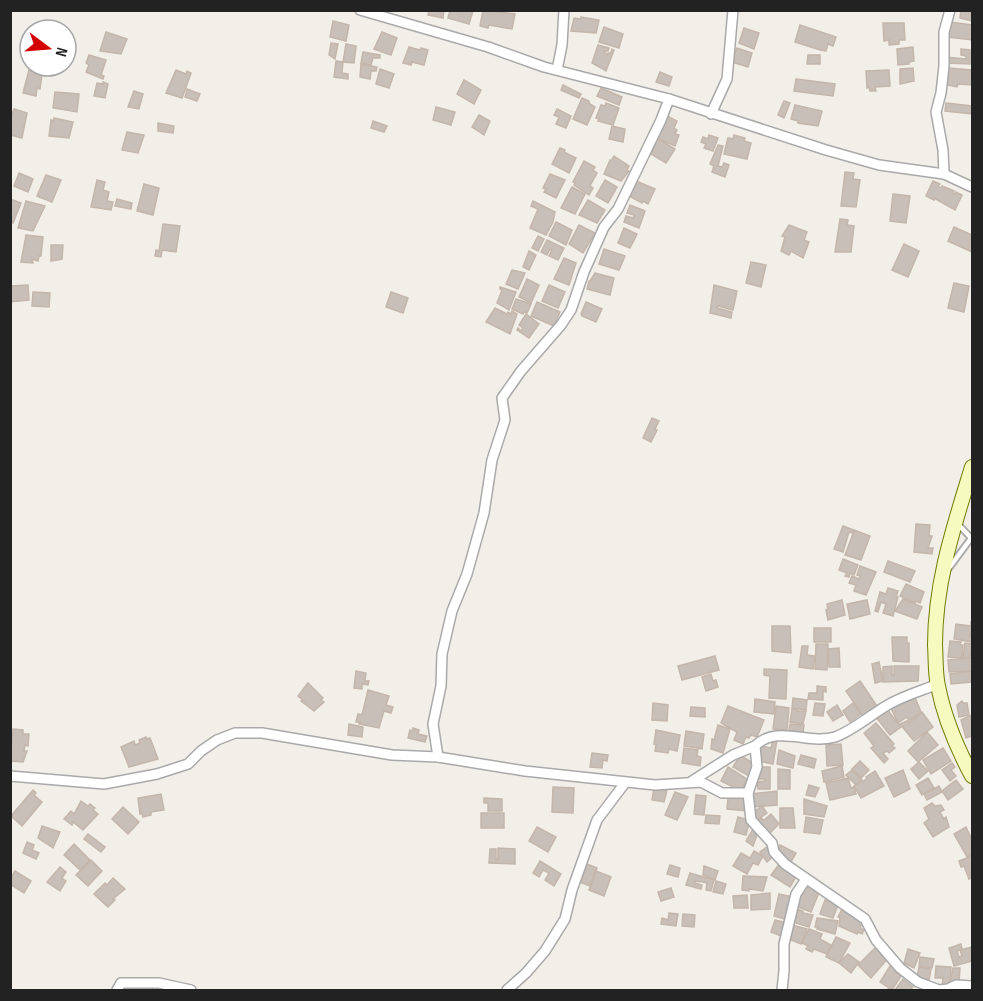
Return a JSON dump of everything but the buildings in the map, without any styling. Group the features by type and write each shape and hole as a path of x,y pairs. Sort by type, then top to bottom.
{"main road":[{"path":"972,467 940,581 935,621 938,684 952,730 972,776"}],"street":[{"path":"360,10 488,47 557,70 669,99 879,165 944,174 972,187"},
{"path":"557,70 562,45 564,10"},
{"path":"711,114 727,79 733,10"},
{"path":"944,174 943,150 936,112 944,66 944,32 950,10"},
{"path":"438,757 433,724 441,686 442,654 452,611 467,574 484,513 492,460 505,420 502,398 520,371 561,325 571,310 584,272 604,227 618,209 669,99"},
{"path":"677,785 688,783 733,755 755,746 770,736 814,739 835,737 888,704 938,684"},
{"path":"10,776 104,784 157,774 188,764 217,740 235,733 262,733 392,755 438,757 525,771 625,783 677,785 701,782 722,793 748,793"},
{"path":"755,746 756,767 748,793 751,820 772,843 774,852 785,864 865,918 876,940 900,968 918,982 939,990 956,986 972,986"},
{"path":"507,990 545,951 565,919 572,890 597,820 625,783"},
{"path":"782,990 784,944 796,894 806,879"},
{"path":"117,990 121,983 159,983 191,990"}],"lane":[{"path":"940,581 972,538 956,521"}]}
